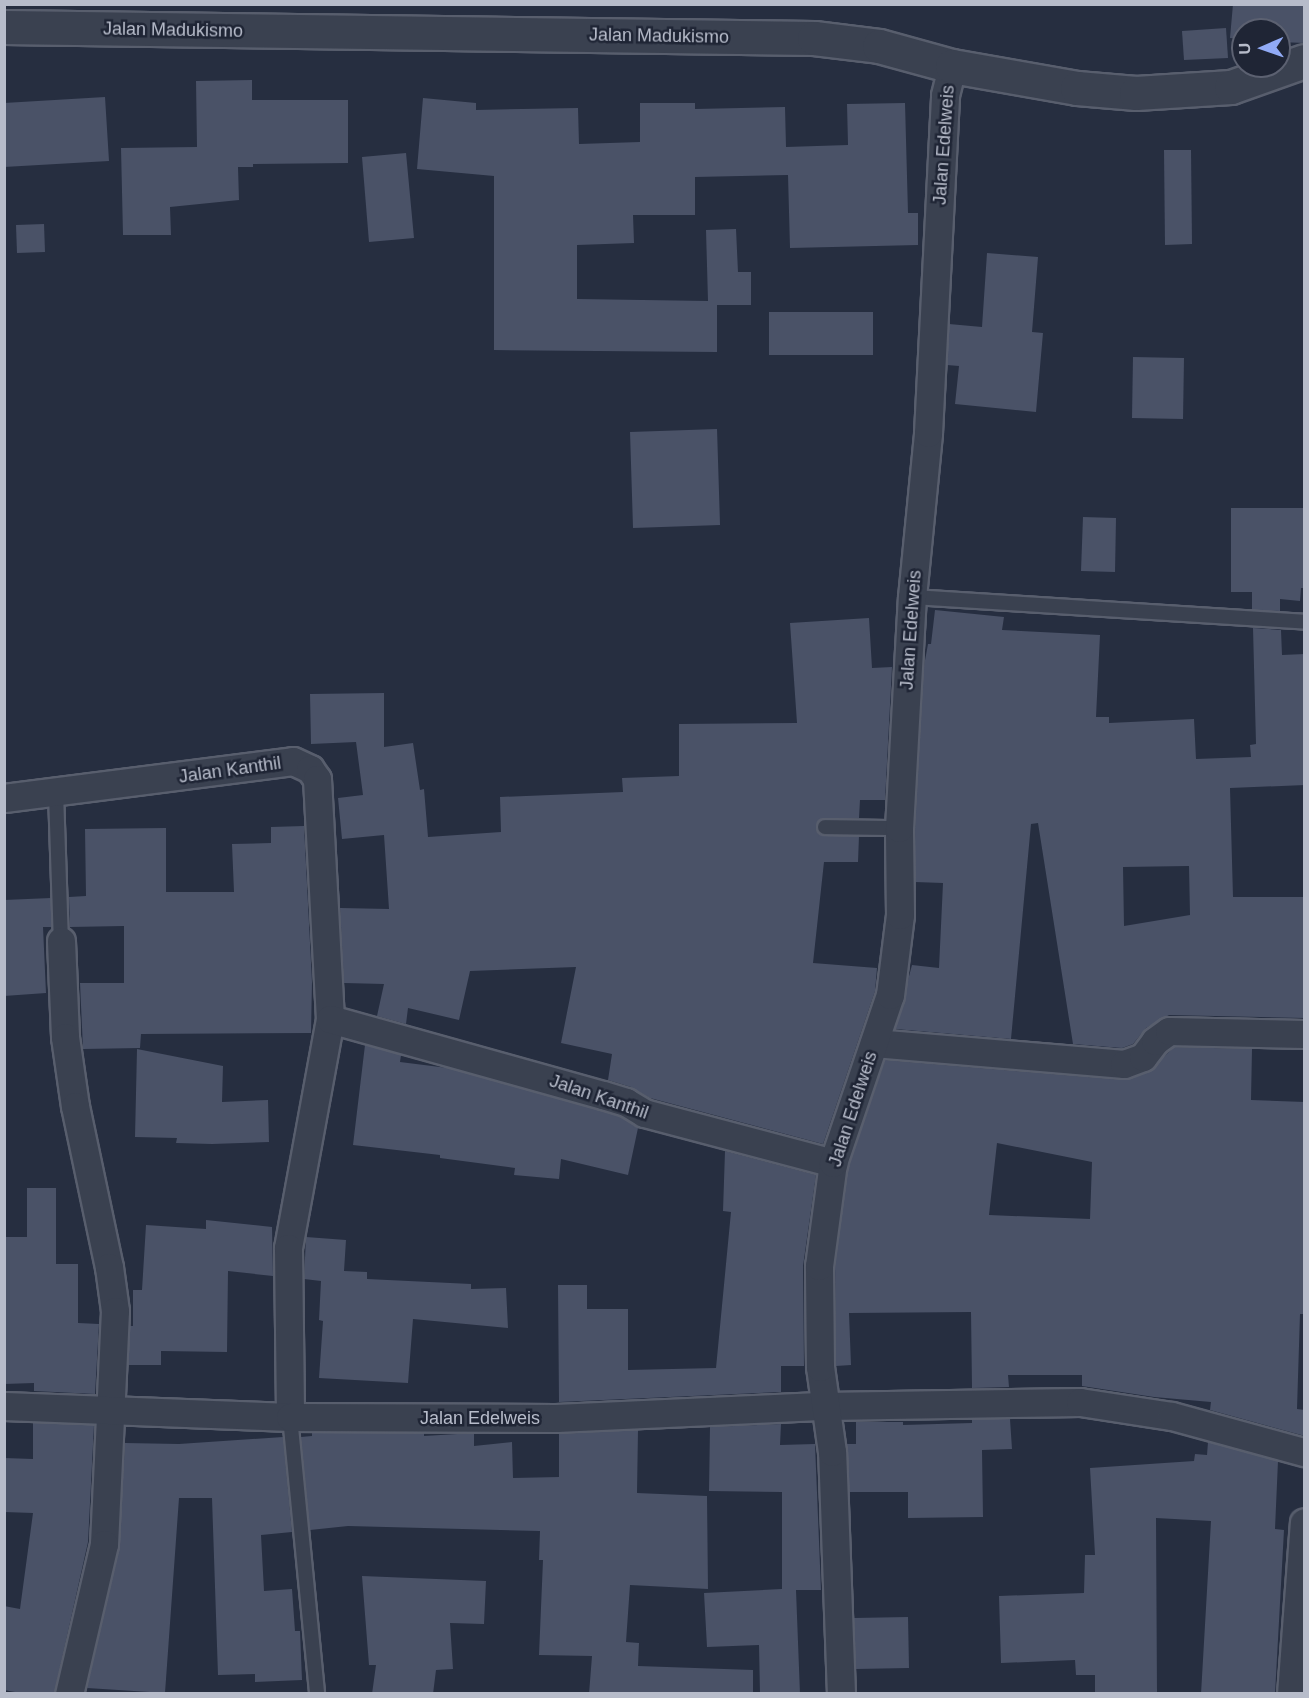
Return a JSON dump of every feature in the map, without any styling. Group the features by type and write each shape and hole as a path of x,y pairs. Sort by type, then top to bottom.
{"street":[{"name":"Jalan Madukismo","path":"4,27 813,38 879,46 952,66 1077,88 1148,93 1232,87 1305,61"},
{"name":"Jalan Edelweis","path":"4,1406 290,1417 556,1418 825,1406 820,1366 819,1266 833,1163 890,995 900,915 899,828 912,597 928,434 945,95 952,66"},
{"name":"Jalan Kanthil","path":"4,798 293,761 310,769 317,779 330,1019 288,1248 290,1417"},
{"path":"61,941 65,1037 75,1106 109,1267 115,1311 104,1544 69,1694"},
{"name":"Jalan Kanthil","path":"330,1019 603,1095 626,1102 644,1113 833,1163"},
{"path":"874,1043 1124,1064 1143,1057 1155,1041 1169,1031 1305,1034"},
{"path":"841,1694 832,1452 825,1406 1080,1402 1172,1416 1305,1452"},
{"path":"1292,1694 1305,1522"}],"lane":[{"path":"912,597 1305,622"},
{"path":"56,793 61,941"},
{"path":"825,827 899,828"},
{"path":"290,1417 317,1694"}],"building":[{"path":"1233,4 1305,4 1305,43 1291,42 1291,18 1232,18"},
{"path":"1226,28 1228,58 1184,60 1182,31"},
{"path":"252,80 252,100 348,100 348,163 253,164 253,167 238,167 239,200 170,207 171,235 123,235 121,148 197,147 196,81"},
{"path":"105,97 109,161 4,167 4,103"},
{"path":"423,98 476,103 476,110 578,108 579,144 640,142 640,103 695,103 695,109 785,107 786,147 848,145 847,104 905,103 908,213 918,213 918,245 790,248 788,175 695,177 695,215 633,215 634,243 577,245 577,299 708,301 706,230 736,229 738,272 751,272 751,305 717,305 717,352 494,350 494,176 417,169"},
{"path":"1164,150 1191,150 1192,244 1165,245"},
{"path":"406,153 414,238 369,242 362,157"},
{"path":"44,224 45,252 17,253 16,225"},
{"path":"987,253 1038,257 1032,332 1043,333 1036,412 955,404 959,366 947,365 949,324 982,327"},
{"path":"769,312 873,312 873,355 769,355"},
{"path":"1133,357 1184,358 1183,419 1132,418"},
{"path":"717,429 720,525 633,528 630,432"},
{"path":"1231,508 1305,508 1305,588 1301,588 1300,601 1280,599 1280,611 1252,610 1252,592 1231,592"},
{"path":"1083,517 1116,518 1115,572 1081,571"},
{"path":"935,610 1004,617 1002,630 1100,635 1096,717 1109,717 1109,723 1194,719 1196,759 1251,757 1250,745 1256,744 1253,628 1281,630 1282,655 1305,654 1305,785 1230,788 1233,897 1305,897 1305,1018 1169,1015 1146,1028 1133,1044 1122,1048 1073,1044 1038,823 1031,824 1011,1039 895,1029 912,965 939,968 943,883 915,882 915,828 924,666 928,644 931,644","holes":["1189,866 1190,915 1124,926 1123,867"]},
{"path":"869,618 872,668 892,667 885,800 860,800 859,818 825,818 817,823 817,831 821,835 859,836 858,862 824,862 813,963 877,968 875,991 823,1144 650,1098 631,1087 608,1080 612,1054 561,1043 576,967 470,971 459,1020 408,1008 406,1024 377,1016 384,984 344,983 340,908 389,909 384,835 342,839 338,798 363,795 356,742 311,744 310,694 384,693 384,747 413,743 420,790 424,789 428,837 501,832 500,797 623,792 622,778 679,776 679,724 797,723 790,623"},
{"path":"304,826 312,982 311,1033 141,1034 140,1048 83,1049 80,983 124,983 124,926 70,927 69,897 86,896 85,829 166,828 166,892 234,892 232,844 271,843 271,827"},
{"path":"51,898 52,927 43,927 46,993 4,996 4,900"},
{"path":"365,1045 401,1055 400,1062 448,1068 620,1116 638,1128 628,1175 561,1159 559,1179 514,1175 515,1168 440,1158 440,1155 353,1145"},
{"path":"1174,1047 1252,1049 1251,1100 1305,1102 1305,1314 1300,1314 1297,1409 1305,1410 1305,1436 1210,1410 1211,1402 1154,1397 1082,1386 1082,1375 1008,1375 1009,1387 972,1388 971,1312 849,1313 851,1365 836,1366 835,1267 848,1167 885,1060 1123,1080 1149,1071","holes":["997,1143 1092,1162 1090,1219 989,1215"]},
{"path":"137,1049 223,1066 222,1102 268,1100 269,1142 176,1143 177,1138 135,1137"},
{"path":"725,1151 816,1175 803,1266 804,1366 781,1366 781,1392 559,1402 558,1285 587,1285 587,1309 628,1309 628,1370 716,1368 731,1212 723,1211"},
{"path":"27,1188 56,1188 56,1264 78,1264 78,1323 99,1324 95,1394 34,1391 34,1383 4,1384 4,1237 27,1237"},
{"path":"206,1220 272,1227 273,1276 228,1271 227,1352 161,1351 161,1365 128,1365 130,1326 133,1326 133,1290 142,1290 146,1225 206,1229"},
{"path":"306,1237 346,1240 344,1271 367,1272 367,1279 471,1284 471,1289 506,1288 508,1328 413,1319 408,1383 319,1378 323,1321 319,1320 321,1281 304,1279"},
{"path":"972,1419 1010,1419 1012,1449 982,1450 983,1517 908,1518 908,1492 849,1492 847,1444 856,1444 856,1422 903,1422 903,1425 972,1423"},
{"path":"33,1423 94,1425 88,1542 54,1694 26,1694 4,1690 4,1606 20,1609 33,1513 4,1512 4,1458 33,1459"},
{"path":"781,1424 780,1445 815,1444 821,1590 796,1590 800,1694 760,1694 759,1645 707,1647 704,1593 782,1589 782,1492 709,1491 710,1427"},
{"path":"638,1430 637,1493 707,1496 708,1589 630,1585 626,1642 639,1643 638,1666 753,1670 753,1694 589,1694 592,1656 539,1655 543,1560 539,1560 540,1531 348,1526 310,1530 301,1437 312,1436 312,1433 424,1433 424,1436 474,1433 474,1446 512,1442 513,1478 559,1477 559,1434"},
{"path":"283,1437 292,1532 261,1535 264,1591 292,1589 295,1631 300,1631 302,1680 255,1682 255,1674 218,1675 212,1498 179,1498 165,1693 87,1688 119,1548 125,1443 179,1444"},
{"path":"1208,1442 1278,1461 1275,1529 1284,1530 1275,1694 1201,1694 1211,1521 1156,1518 1157,1694 1095,1694 1095,1675 1076,1675 1075,1660 1001,1663 999,1596 1084,1593 1085,1555 1095,1555 1090,1468 1194,1461 1195,1454 1207,1455"},
{"path":"362,1576 486,1581 484,1624 450,1623 453,1669 436,1670 433,1694 372,1694 376,1665 369,1665"},
{"path":"908,1617 909,1668 856,1669 854,1618"}]}
